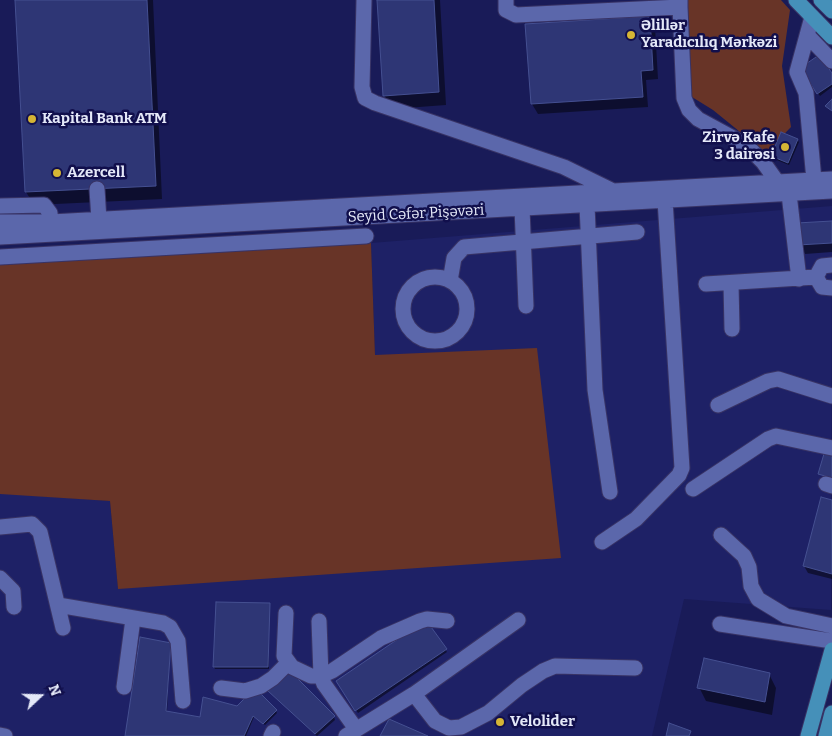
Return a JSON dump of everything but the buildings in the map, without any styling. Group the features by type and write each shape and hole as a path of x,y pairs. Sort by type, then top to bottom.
{"main road":[{"path":"796,0 832,36"},
{"path":"821,0 832,12"},
{"path":"808,736 832,650"},
{"path":"826,736 832,713"}],"street":[{"path":"364,0 362,87 365,98 375,104 564,167 614,192"},
{"path":"506,0 506,10 516,15 594,6 680,4 684,98 689,110 698,119 746,145 763,162 778,183"},
{"path":"812,17 796,72 806,93 814,180"},
{"path":"807,35 832,61"},
{"name":"Seyid Cəfər Pişəvəri","path":"0,222 99,220 778,183 832,178"},
{"path":"97,189 99,220"},
{"name":"Seyid Cəfər Pişəvəri","path":"0,237 832,192"},
{"path":"789,194 799,279"},
{"path":"602,542 636,518 679,475 682,468 665,200"},
{"path":"0,206 44,205 50,213 51,222"},
{"path":"587,205 590,237 595,390 610,492"},
{"path":"522,208 526,306"},
{"path":"312,220 313,240"},
{"path":"450,281 454,258 464,247 637,232"},
{"path":"0,257 366,236"},
{"path":"816,277 822,266 832,265"},
{"path":"706,284 731,284 816,277"},
{"path":"816,277 822,287 832,288"},
{"path":"427,278 443,278 450,281 461,291 467,306 465,321 456,334 442,341 434,342 419,338 408,327 402,313 408,290 414,284 427,278"},
{"path":"731,284 732,328"},
{"path":"718,405 768,381 778,379 832,396"},
{"path":"693,489 768,439 776,436 832,448"},
{"path":"0,527 32,524 40,532 63,628"},
{"path":"721,535 744,556 749,567 751,586 758,599 786,616 832,626"},
{"path":"0,578 13,591 14,606"},
{"path":"58,605 164,623 170,627 176,636 182,701"},
{"path":"286,613 284,656 288,663 311,676 321,676 332,672 381,638 427,619 447,621"},
{"path":"124,687 133,619"},
{"path":"319,621 321,676 351,732 414,694 518,620"},
{"path":"720,624 832,641"},
{"path":"221,688 245,691 261,686 273,678 288,663"},
{"path":"414,694 435,721 448,728 461,727 488,713 522,685 543,671 555,666 635,668"},
{"path":"0,735 6,736"}],"shaded area":[{"path":"684,0 781,0 790,10 782,66 791,127 766,153 713,110 692,97"},
{"path":"832,206 831,610 684,599 652,736 0,736 0,493 110,501 118,588 375,355 371,243"},
{"path":"371,243 375,355 537,348 561,558 118,589 110,501 0,494 0,261"}],"place":[{"name":"Əlillər Yaradıcılıq Mərkəzi","path":"631,35"},
{"name":"Kapital Bank ATM","path":"32,119"},
{"name":"Zirvə Kafe 3 dairəsi","path":"785,147"},
{"name":"Azercell","path":"57,173"},
{"name":"Velolider","path":"500,722"}]}
